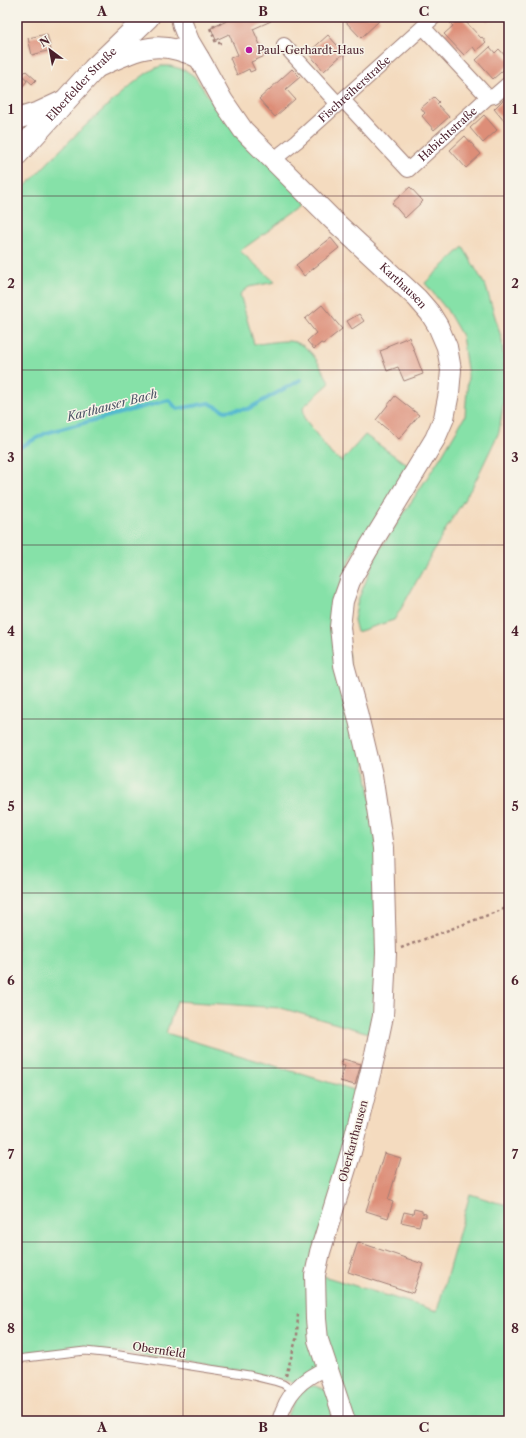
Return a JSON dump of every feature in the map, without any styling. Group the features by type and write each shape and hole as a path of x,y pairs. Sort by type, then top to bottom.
{"main road":[{"name":"Elberfelder Straße","path":"17,154 94,69 148,17"},
{"name":"Karthausen","path":"181,17 186,34 220,97 243,130 333,220 417,298 430,313 438,326 447,347 451,370 449,393 444,418 436,439 366,551 350,581 343,601 340,627 344,665 372,775 382,848 385,911"},
{"name":"Karthausen","path":"194,17 201,60"},
{"path":"94,69 131,53 149,48 174,48 201,60"},
{"path":"17,119 39,112 67,99"},
{"name":"Oberkarthausen","path":"345,1421 318,1340 316,1326 315,1275 376,1054 383,1016 386,953 385,911"}],"street":[{"name":"Fischreiherstraße","path":"273,160 297,141 434,17"},
{"path":"423,27 488,97 494,96 509,83"},
{"path":"284,45 340,102"},
{"name":"Habichtstraße","path":"340,102 408,170 488,97"},
{"path":"279,1421 284,1407 293,1391 307,1378 327,1368"}],"lane":[{"name":"Obernfeld","path":"17,1359 85,1351 113,1354 262,1378 282,1384 293,1391"}],"path":[{"path":"221,43 216,42 210,28 220,23 224,17"},
{"path":"386,953 509,906"}],"green space":[{"path":"170,66 185,70 194,76 221,114 307,203 240,251 275,282 249,287 240,294 254,344 281,341 294,342 307,349 318,362 330,383 303,407 305,419 332,455 342,461 365,435 409,466 387,502 356,547 348,565 340,601 378,847 376,1035 281,1008 177,1001 166,1033 364,1093 321,1262 325,1367 298,1383 205,1364 88,1349 17,1357 17,195 107,106 140,78 155,68"},
{"path":"463,247 486,287 502,340 506,385 499,432 474,484 446,529 394,620 357,632 354,620 358,600 377,554 442,455 465,416 468,376 462,336 447,310 425,283"},
{"path":"470,1194 509,1205 509,1421 353,1421 324,1348 320,1275 437,1311"},
{"path":"309,1386 315,1386 328,1391 342,1421 285,1421 297,1397"}],"building":[{"name":"Paul-Gerhardt-Haus","path":"236,17 269,17 271,21 253,29 265,56 251,62 255,70 250,72 249,69 237,75 230,58 238,55 229,34 216,40 211,28"},
{"path":"348,17 377,17 380,20 361,38 344,20"},
{"path":"457,17 465,17 463,19 486,42 476,51 473,47 464,55 444,34 453,26 450,23"},
{"path":"485,17 493,17 487,21"},
{"path":"47,34 51,50 32,55 28,38"},
{"path":"328,35 344,53 324,71 308,53"},
{"path":"490,47 495,53 499,49 509,60 509,65 493,79 476,60"},
{"path":"292,69 300,77 286,89 295,99 275,117 259,99"},
{"path":"26,71 36,80 32,84 22,75"},
{"path":"19,74 27,81 22,87 17,83 17,76"},
{"path":"434,97 439,102 437,104 449,117 434,130 422,116 425,113 421,108"},
{"path":"506,97 509,100 509,118 505,122 494,109"},
{"path":"484,115 497,130 483,143 470,128"},
{"path":"465,136 481,154 466,168 450,150"},
{"path":"410,187 423,201 405,218 392,203"},
{"path":"331,238 339,248 304,276 296,265"},
{"path":"322,305 342,329 314,349 307,341 316,333 305,319"},
{"path":"359,314 364,321 352,329 347,321"},
{"path":"409,337 423,374 404,381 398,367 387,371 380,351 388,348 387,346"},
{"path":"395,396 419,415 399,439 376,420"},
{"path":"343,1059 361,1064 355,1085 340,1081 345,1066 341,1065"},
{"path":"384,1153 401,1158 388,1200 393,1202 388,1218 366,1211"},
{"path":"414,1209 422,1211 422,1213 426,1214 426,1217 422,1216 419,1226 401,1222 404,1212 413,1214"},
{"path":"358,1242 423,1264 413,1293 348,1272"}],"waterway":[{"name":"Karthauser Bach","path":"17,449 46,433 169,400 177,409 209,403 225,411 248,409 300,380"}],"place":[{"name":"Paul-Gerhardt-Haus","path":"249,50"}]}
